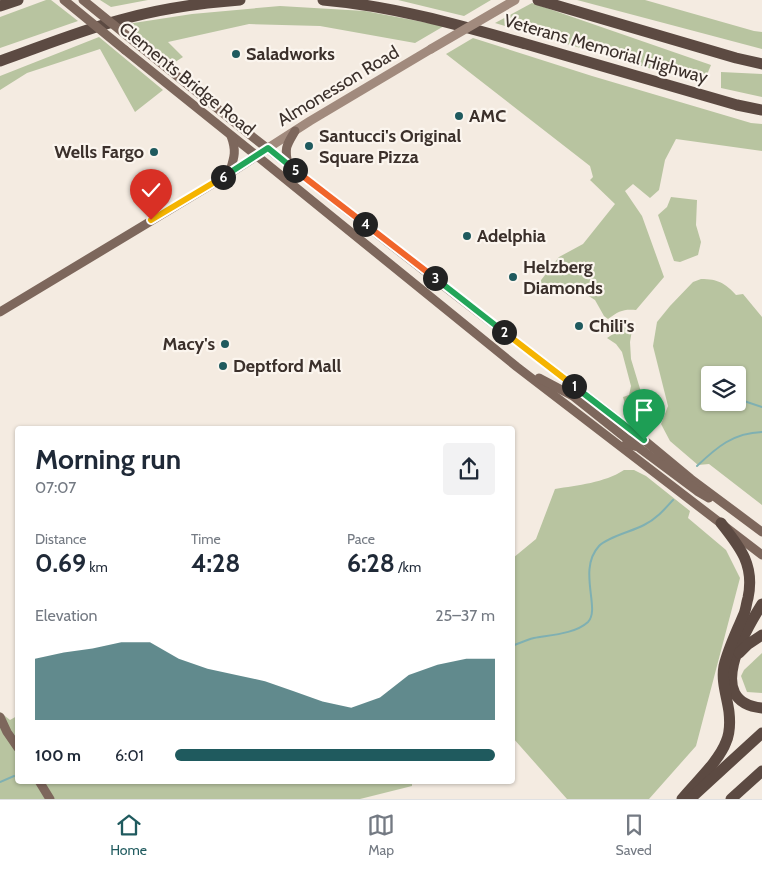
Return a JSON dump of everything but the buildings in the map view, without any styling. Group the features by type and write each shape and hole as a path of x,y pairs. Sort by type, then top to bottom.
{"highway":[{"path":"0,6 18,0"},
{"path":"0,62 82,31 120,20 174,8 240,0"},
{"name":"Veterans Memorial Highway","path":"323,0 355,3 421,16 737,105 762,110"},
{"name":"Veterans Memorial Highway","path":"538,0 727,56 762,64"},
{"path":"682,799 712,764 726,742 729,719 724,692 723,672 729,649 744,614 750,589 751,579 747,562 739,545 720,523"},
{"path":"762,604 741,642 731,678 732,687 740,701 747,705 762,708"},
{"path":"736,656 747,645 762,635"},
{"path":"690,799 762,733"},
{"path":"731,799 762,771"}],"main road":[{"name":"Clements Bridge Road","path":"64,0 517,367 762,554"},
{"name":"Clements Bridge Road","path":"83,0 288,164 644,440 691,479 762,532"},
{"name":"Almonesson Road","path":"0,312 229,174 295,131 515,0"},
{"path":"288,164 286,145 295,131"},
{"path":"229,174 235,155 230,134"},
{"path":"517,367 573,396 626,439 631,441 644,440"},
{"path":"621,446 626,444 638,447 697,492 731,509"},
{"path":"0,717 15,744"},
{"path":"41,784 50,799"}],"green space":[{"path":"46,0 51,0 78,21 0,48 0,17"},
{"path":"100,0 148,0 111,7"},
{"path":"398,0 491,0 464,16"},
{"path":"577,0 645,0 762,32 762,49"},
{"path":"532,3 711,65 703,84 495,23"},
{"path":"280,6 365,11 444,26 415,43 320,26 249,24 168,42 183,57 172,64 127,24 192,14"},
{"path":"99,37 163,90 135,112 100,49 27,73 0,90 0,76"},
{"path":"473,38 592,76 751,123 762,124 762,151 676,139 665,160 659,190 650,198 633,184 625,191 642,216 664,277 636,310 621,311 608,319 604,316 595,300 584,293 537,294 538,284 559,257 583,244 615,204 590,180 593,177 590,166 446,54"},
{"path":"721,72 762,74 762,97 721,88"},
{"path":"671,197 697,200 696,225 701,242 698,255 680,262 674,261 658,215 667,207"},
{"path":"701,279 712,280 721,282 736,295 743,294 762,317 762,505 709,464 698,465 670,441 661,424 668,406 653,346 657,322 693,282"},
{"path":"624,327 632,330 630,342 631,359 641,392 637,411 633,412 625,404 623,397 629,395 631,386 622,352 616,344 607,338"},
{"path":"624,470 634,470 646,476 690,511 688,518 726,550 740,578 696,746 649,799 567,799 515,740 515,556 536,539 555,489 599,481"},
{"path":"762,653 762,693 747,692 741,676 744,670"},
{"path":"0,712 10,720 15,717 15,784 412,784 412,786 360,799 0,799"}],"waterway":[{"path":"746,402 762,407"},
{"path":"697,466 726,442 742,435 762,432"},
{"path":"515,645 534,638 569,632 588,622 592,608 589,577 590,566 599,546 608,540 648,523 660,514 673,500"},
{"path":"0,782 14,776"}],"place":[{"name":"Saladworks","path":"236,54"},
{"name":"AMC","path":"459,116"},
{"name":"Santucci's Original Square Pizza","path":"309,146"},
{"name":"Wells Fargo","path":"154,152"},
{"name":"Adelphia","path":"467,236"},
{"name":"Helzberg Diamonds","path":"513,277"},
{"name":"Chili's","path":"579,326"},
{"name":"Macy's","path":"225,344"},
{"name":"Deptford Mall","path":"223,366"}],"route":[{"path":"151,220 229,174 268,148 644,440"}]}
